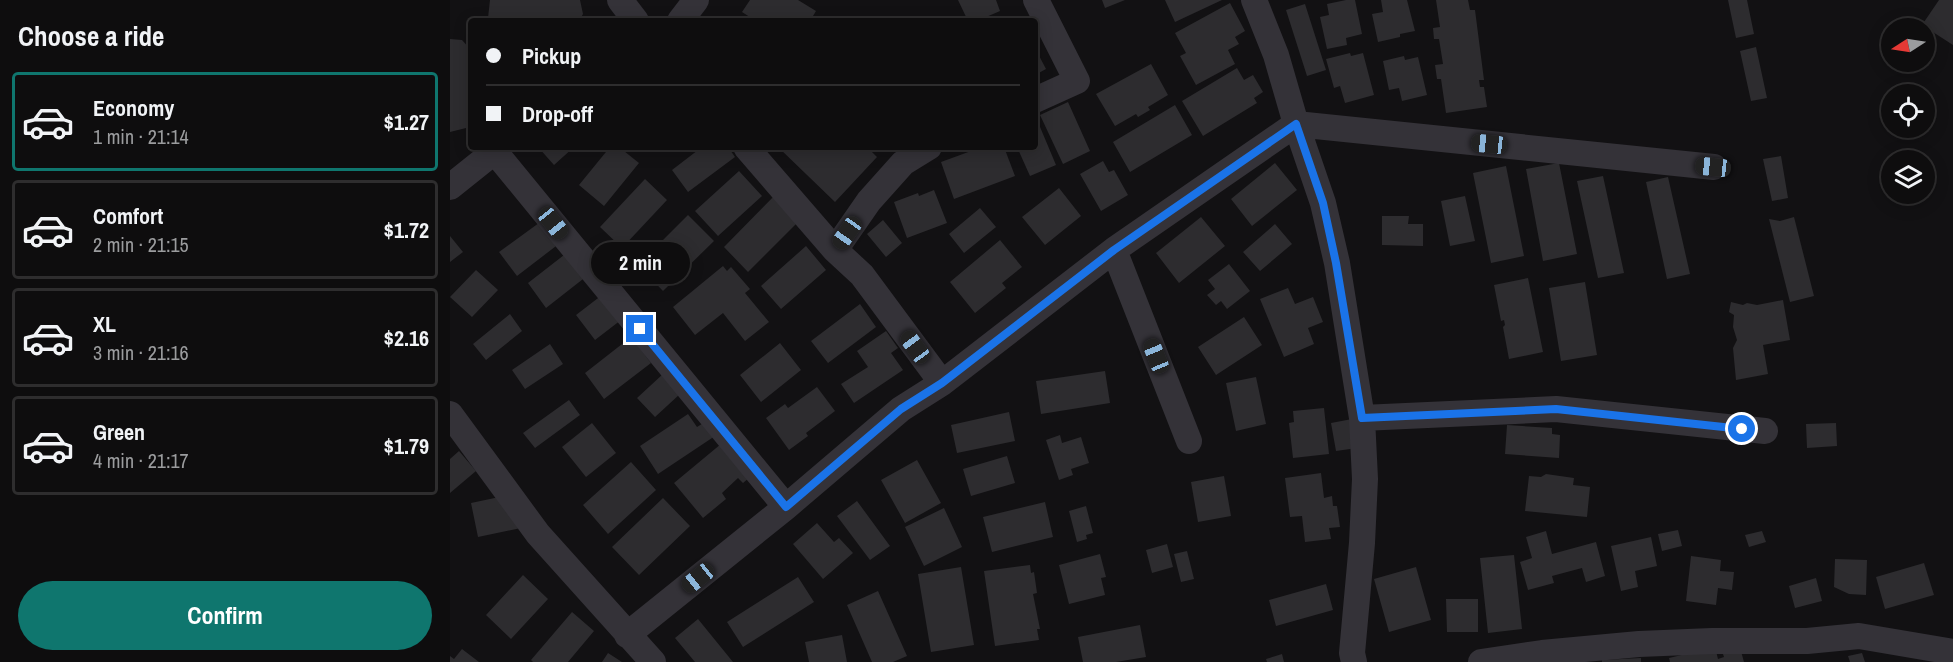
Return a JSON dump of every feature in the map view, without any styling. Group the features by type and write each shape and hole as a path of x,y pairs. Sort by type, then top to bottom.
{"street":[{"path":"620,0 634,18"},
{"path":"682,18 696,0"},
{"path":"1036,0 1077,81 1038,99"},
{"path":"1254,0 1276,55 1296,124 1323,203 1336,263 1362,418 1365,479 1352,653 1354,662"},
{"path":"627,635 786,507 901,409 942,383 1114,250 1296,124 1713,167"},
{"path":"450,187 497,150"},
{"path":"499,150 786,507"},
{"path":"749,150 835,250 862,274 942,383"},
{"path":"835,250 870,201 903,163 924,150"},
{"path":"1114,250 1190,441"},
{"path":"1362,418 1556,409 1765,431"},
{"path":"450,414 538,534 653,662"},
{"path":"1481,662 1542,653 1655,653 1723,640 1812,651 1859,636 1953,652"}],"building":[{"path":"490,0 580,0 583,14 581,18 488,18"},
{"path":"750,0 798,0 816,11 812,18 751,18 742,12"},
{"path":"958,0 996,0 1000,11 984,18 967,18"},
{"path":"1102,0 1125,0 1105,8"},
{"path":"1165,0 1222,0 1175,22"},
{"path":"1355,0 1362,34 1346,38 1347,45 1327,49 1320,17 1329,15 1327,4"},
{"path":"1381,0 1407,0 1415,31 1378,42 1372,14 1383,12"},
{"path":"1436,0 1468,0 1470,10 1475,10 1484,80 1479,80 1480,87 1484,87 1487,107 1446,113 1441,79 1437,79 1435,65 1443,64 1439,39 1434,39 1433,28 1440,27"},
{"path":"1728,0 1747,0 1754,34 1736,38"},
{"path":"1939,0 1953,0 1953,45 1935,33 1935,18 1927,18"},
{"path":"1230,3 1245,31 1235,37 1239,44 1228,50 1235,64 1196,85 1180,56 1186,53 1175,33"},
{"path":"1305,4 1326,70 1307,76 1286,10"},
{"path":"450,39 462,40 468,47 468,126 450,132"},
{"path":"1756,47 1767,98 1751,101 1740,51"},
{"path":"1350,53 1351,56 1363,53 1374,95 1345,103 1340,86 1334,88 1326,59"},
{"path":"1038,54 1046,69 1038,73"},
{"path":"1404,56 1405,60 1418,57 1427,95 1402,101 1399,88 1389,90 1383,61"},
{"path":"1151,64 1168,95 1148,107 1150,110 1138,117 1136,114 1115,126 1096,94"},
{"path":"1237,68 1244,80 1253,75 1263,92 1254,98 1257,103 1203,136 1182,101"},
{"path":"1068,102 1090,151 1063,164 1040,115"},
{"path":"1175,105 1192,135 1130,172 1113,142"},
{"path":"1038,122 1056,165 1030,176 1018,150 1038,150"},
{"path":"541,150 571,150 554,165"},
{"path":"608,150 623,150 639,163 604,206 579,185"},
{"path":"698,150 730,150 735,157 688,192 672,170"},
{"path":"781,150 870,150 877,157 835,202"},
{"path":"974,150 1005,150 1015,176 954,199 941,162"},
{"path":"1781,156 1788,198 1772,201 1763,159"},
{"path":"1103,161 1109,172 1114,170 1128,195 1101,211 1080,174"},
{"path":"1275,163 1297,190 1252,226 1231,199"},
{"path":"1559,163 1577,254 1543,261 1526,169"},
{"path":"1506,166 1524,256 1491,263 1473,173"},
{"path":"739,171 762,196 718,236 695,211"},
{"path":"1603,176 1624,273 1598,278 1577,181"},
{"path":"1668,177 1690,274 1667,279 1646,182"},
{"path":"645,179 667,200 622,248 600,227"},
{"path":"1059,188 1081,216 1045,245 1022,217"},
{"path":"780,190 805,215 748,272 724,247"},
{"path":"934,190 947,223 907,238 894,202"},
{"path":"1465,196 1475,241 1450,246 1441,201"},
{"path":"980,208 996,227 964,253 949,234"},
{"path":"688,215 714,241 663,291 638,265"},
{"path":"1382,216 1409,216 1408,224 1423,224 1423,246 1382,245"},
{"path":"1201,217 1225,246 1179,283 1156,253"},
{"path":"1794,217 1814,296 1790,302 1769,219 1780,221"},
{"path":"543,220 560,243 517,276 499,252"},
{"path":"883,220 902,243 886,257 867,234"},
{"path":"1275,224 1292,244 1260,271 1243,252"},
{"path":"450,236 463,252 450,262"},
{"path":"1000,240 1022,267 1002,283 1006,288 975,313 950,282"},
{"path":"806,246 826,270 781,309 761,286"},
{"path":"573,248 592,272 546,308 528,283"},
{"path":"1229,264 1250,291 1227,309 1221,301 1216,305 1207,295 1215,289 1208,280"},
{"path":"723,266 727,271 731,267 750,289 745,293 769,322 745,341 723,313 695,335 673,307"},
{"path":"476,270 498,290 472,317 450,297"},
{"path":"1528,278 1543,352 1509,359 1503,327 1504,320 1501,321 1494,285"},
{"path":"1585,282 1597,355 1561,361 1549,288"},
{"path":"1288,288 1295,304 1313,297 1323,322 1308,328 1314,344 1284,357 1260,299"},
{"path":"602,295 621,320 595,340 576,315"},
{"path":"1783,300 1790,340 1763,345 1768,374 1736,380 1733,348 1737,340 1733,327 1734,315 1729,312 1731,302 1757,305"},
{"path":"860,304 876,327 828,363 811,341"},
{"path":"510,314 522,331 486,360 473,344"},
{"path":"1244,317 1262,345 1216,375 1198,347"},
{"path":"886,331 898,348 891,353 903,370 854,403 841,384 868,367 857,351"},
{"path":"631,337 651,363 604,399 585,373"},
{"path":"780,343 801,370 761,402 740,375"},
{"path":"550,344 563,364 525,389 512,370"},
{"path":"1105,371 1110,403 1041,414 1036,381"},
{"path":"663,374 680,394 655,417 637,398"},
{"path":"1256,377 1266,424 1236,431 1226,383"},
{"path":"817,387 835,411 806,433 808,436 789,450 766,418 785,404 788,408"},
{"path":"569,400 580,415 535,448 523,433"},
{"path":"1324,408 1329,454 1293,458 1289,423 1294,422 1293,411"},
{"path":"1009,412 1015,441 957,453 951,425"},
{"path":"688,414 697,427 705,422 715,436 658,474 640,446"},
{"path":"1352,419 1357,448 1336,451 1331,423"},
{"path":"592,423 616,453 586,477 562,447"},
{"path":"1836,423 1837,446 1807,448 1806,424"},
{"path":"1507,425 1552,428 1552,434 1560,435 1559,458 1505,454"},
{"path":"733,434 757,471 743,483 738,478 722,493 726,499 703,518 674,483"},
{"path":"1060,435 1062,443 1081,437 1089,463 1071,469 1073,475 1059,480 1046,440"},
{"path":"459,451 476,471 450,493 450,459"},
{"path":"1007,456 1015,483 971,496 963,469"},
{"path":"917,460 941,503 905,523 881,480"},
{"path":"631,462 656,490 608,534 583,505"},
{"path":"1321,473 1324,498 1332,496 1333,506 1337,506 1340,527 1329,528 1331,539 1305,542 1302,516 1290,517 1285,478"},
{"path":"1546,474 1574,478 1573,485 1590,487 1587,517 1525,511 1529,476 1541,477"},
{"path":"1224,476 1231,516 1198,522 1191,482"},
{"path":"514,494 521,528 478,537 471,503"},
{"path":"663,498 690,526 639,575 612,547"},
{"path":"857,501 890,546 870,560 837,516"},
{"path":"1045,502 1053,537 992,552 983,517"},
{"path":"1086,506 1093,533 1086,535 1087,539 1077,542 1069,511"},
{"path":"944,508 962,547 924,566 905,527"},
{"path":"817,523 834,542 839,538 853,553 823,579 793,544"},
{"path":"1678,530 1682,546 1662,551 1658,534"},
{"path":"1546,531 1552,554 1596,542 1605,576 1586,582 1582,568 1552,576 1554,583 1528,590 1520,562 1532,558 1526,537"},
{"path":"1762,531 1766,542 1749,547 1745,535"},
{"path":"1651,537 1657,566 1635,571 1638,587 1621,591 1611,546"},
{"path":"1167,544 1173,567 1152,573 1146,550"},
{"path":"1187,551 1194,579 1181,582 1174,554"},
{"path":"1100,554 1106,577 1101,578 1105,595 1069,604 1059,565"},
{"path":"1514,555 1522,629 1488,633 1480,558"},
{"path":"1691,556 1721,560 1720,571 1734,572 1732,590 1718,588 1716,605 1686,601"},
{"path":"1835,559 1867,560 1866,595 1849,594 1834,587"},
{"path":"1924,563 1934,595 1885,609 1876,577"},
{"path":"1030,565 1031,573 1034,572 1037,593 1033,594 1040,629 1037,629 1039,640 995,646 984,571"},
{"path":"961,567 974,645 931,652 918,574"},
{"path":"1416,567 1431,620 1389,632 1374,579"},
{"path":"523,575 548,599 511,639 486,615"},
{"path":"798,577 814,602 743,647 727,622"},
{"path":"1816,578 1822,601 1795,608 1789,586"},
{"path":"1326,584 1333,610 1276,626 1269,600"},
{"path":"878,591 907,656 893,662 872,662 847,605"},
{"path":"1446,599 1478,599 1478,632 1447,632"},
{"path":"572,612 594,631 568,662 533,662 531,660"},
{"path":"698,619 733,662 695,662 675,638"},
{"path":"1140,625 1146,657 1116,662 1083,662 1078,637"},
{"path":"842,635 847,662 809,662 805,642"},
{"path":"1739,644 1744,662 1670,662 1669,658 1715,647 1718,659 1724,657 1721,648"},
{"path":"462,649 479,662 450,662 450,656 454,659"},
{"path":"608,653 622,662 602,662"},
{"path":"1862,653 1865,662 1850,662 1848,656"},
{"path":"1282,654 1284,662 1267,662 1266,659"},
{"path":"1641,658 1641,662 1602,662 1602,660"}],"route":[{"path":"640,329 786,507 901,409 942,383 1114,250 1296,124 1323,203 1352,349 1362,418 1556,409 1742,429"}]}
